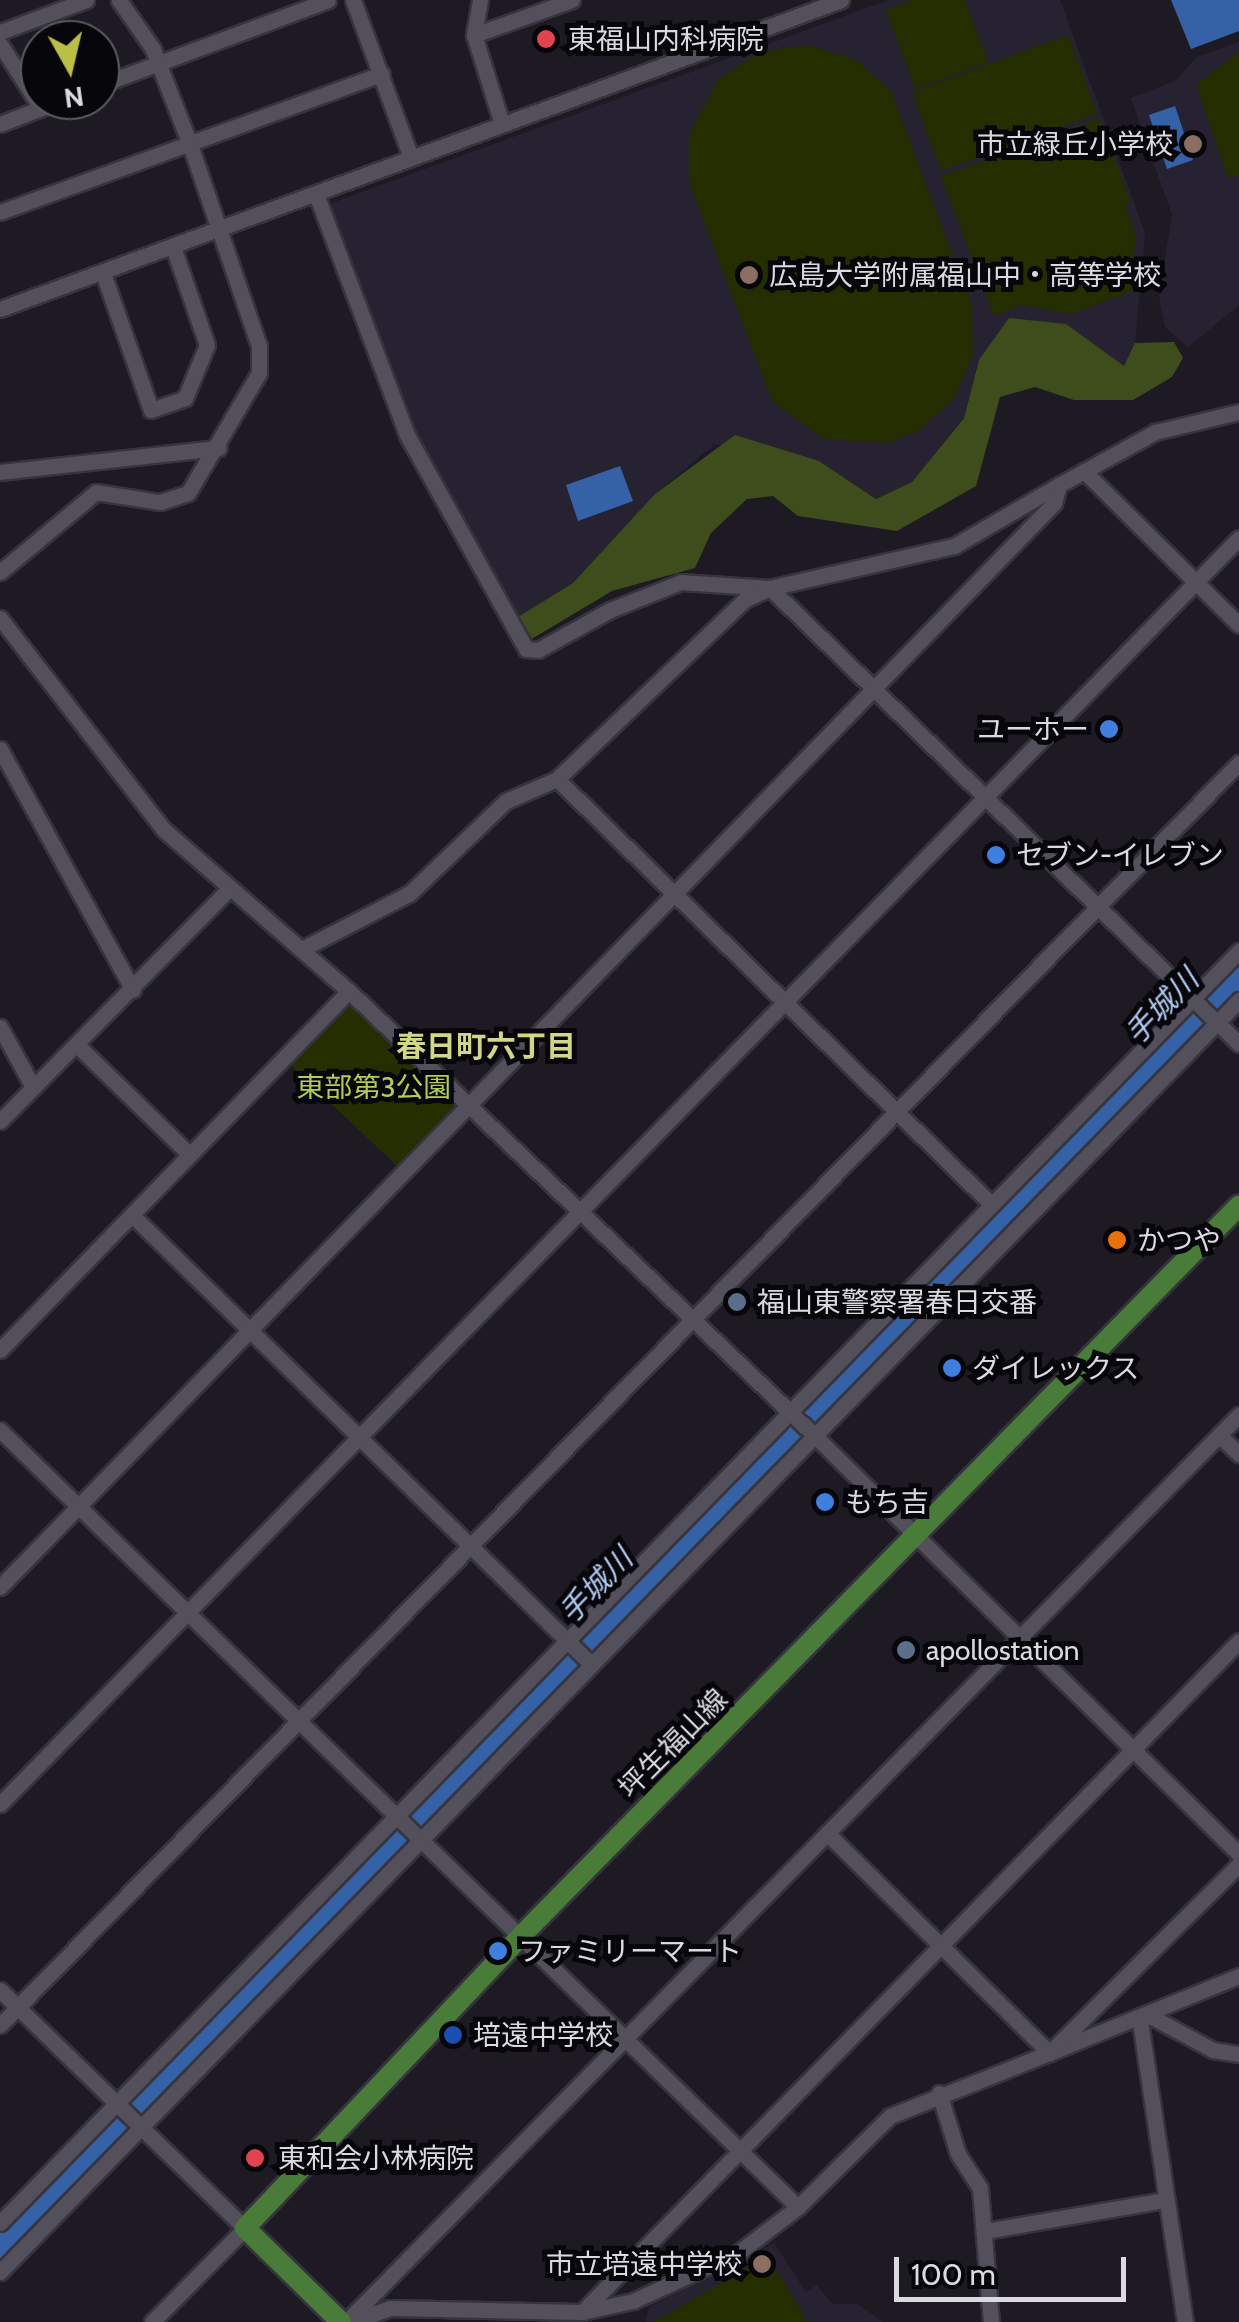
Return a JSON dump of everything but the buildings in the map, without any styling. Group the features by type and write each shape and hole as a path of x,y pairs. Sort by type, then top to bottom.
{"main road":[{"name":"坪生福山線","path":"245,2228 522,1935 1239,1206"},
{"path":"245,2228 346,2322"}],"street":[{"path":"0,32 86,0"},
{"path":"0,572 96,492 175,501 200,482 262,360 159,63 119,0"},
{"path":"120,78 328,0"},
{"path":"352,0 411,158"},
{"path":"480,0 474,34 502,124"},
{"path":"474,34 572,0"},
{"path":"0,309 840,0"},
{"path":"0,44 20,75"},
{"path":"0,212 382,74"},
{"path":"316,194 407,434 526,648 538,650 610,610 680,582 770,588 954,546 1154,432 1239,412"},
{"path":"103,273 151,410 185,398 207,345 173,247"},
{"path":"0,472 218,448"},
{"path":"1084,471 1239,625"},
{"path":"0,1587 1054,503 1059,485"},
{"path":"0,1804 1239,538"},
{"path":"770,588 1239,1044"},
{"path":"304,948 410,893 506,801 557,779 714,624 770,588"},
{"path":"0,618 7,640 163,829 304,948 812,1433 913,1539 1239,1854"},
{"path":"0,748 133,990"},
{"path":"0,2025 1239,763"},
{"path":"557,779 991,1204"},
{"path":"0,1121 230,888"},
{"path":"0,2223 119,2105 991,1204 1195,1002 1239,952"},
{"path":"0,1350 349,991"},
{"path":"0,2272 418,1833 1214,1021 1239,1000"},
{"path":"0,1028 33,1087"},
{"path":"78,1046 189,1154"},
{"path":"132,1215 587,1660"},
{"path":"346,2322 1239,1414"},
{"path":"0,1430 798,2206"},
{"path":"1219,1435 1239,1454"},
{"path":"582,2312 1239,1640"},
{"path":"828,1834 1049,2053"},
{"path":"1049,2053 1239,1864"},
{"path":"346,2322 390,2308 442,2314 582,2312 633,2302 739,2252 798,2206 890,2116 939,2092 1145,2018 1239,1976"},
{"path":"0,1990 245,2228 152,2322"},
{"path":"1145,2018 1213,2050 1239,2054"},
{"path":"1145,2018 1165,2200 1185,2322"},
{"path":"939,2092 958,2154 980,2188 991,2322"},
{"path":"985,2232 1165,2200"}],"shaded area":[{"name":"広島大学附属福山中・高等学校","path":"889,0 1060,0 1145,233 1134,355 1124,367 1066,324 979,360 964,417 912,482 877,499 819,461 715,444 655,494 573,583 518,617 414,427 329,204"},
{"path":"1239,42 1239,305 1188,347 1165,327 1159,296 1172,215 1131,98 1175,81 1197,57"},
{"name":"市立培遠中学校","path":"774,2243 806,2292 817,2285 832,2304 858,2304 883,2322 646,2322 649,2307"}],"green space":[{"path":"912,0 965,0 988,62 915,89 886,10"},
{"path":"1068,35 1097,114 941,171 912,92"},
{"path":"808,45 855,59 891,91 972,306 973,355 954,399 918,431 888,443 823,439 772,401 689,182 689,134 719,78 760,52"},
{"path":"1239,51 1239,175 1228,178 1196,85"},
{"path":"1100,118 1131,203 1125,205 1136,236 1130,292 1071,314 1021,305 994,316 941,176"},
{"path":"1009,318 1066,324 1124,366 1135,343 1174,342 1183,358 1172,377 1133,400 1074,400 1035,387 1000,397 976,486 897,531 798,516 773,496 747,499 711,533 695,568 612,591 530,640 518,617 573,583 655,494 735,435 819,461 876,499 912,482 964,418 979,360"},
{"name":"東部第3公園","path":"348,1004 456,1107 398,1167 290,1065"},
{"path":"768,2256 808,2322 654,2322"}],"water":[{"path":"1171,0 1239,0 1239,31 1191,49"},
{"path":"1175,106 1193,160 1167,169 1149,115"},
{"path":"620,466 633,501 578,521 566,485"}],"waterway":[{"name":"手城川","path":"0,2244 1239,975"}],"place":[{"name":"東福山内科病院","path":"546,39"},
{"name":"市立緑丘小学校","path":"1193,144"},
{"name":"広島大学附属福山中・高等学校","path":"749,275"},
{"name":"ユーホー","path":"1109,729"},
{"name":"セブン-イレブン","path":"996,855"},
{"name":"かつや","path":"1117,1240"},
{"name":"福山東警察署春日交番","path":"737,1302"},
{"name":"ダイレックス","path":"952,1368"},
{"name":"もち吉","path":"825,1502"},
{"name":"apollostation","path":"906,1650"},
{"name":"ファミリーマート","path":"498,1951"},
{"name":"培遠中学校","path":"453,2035"},
{"name":"東和会小林病院","path":"255,2158"},
{"name":"市立培遠中学校","path":"762,2264"}],"district":[{"name":"春日町六丁目","path":"486,1047"}]}
